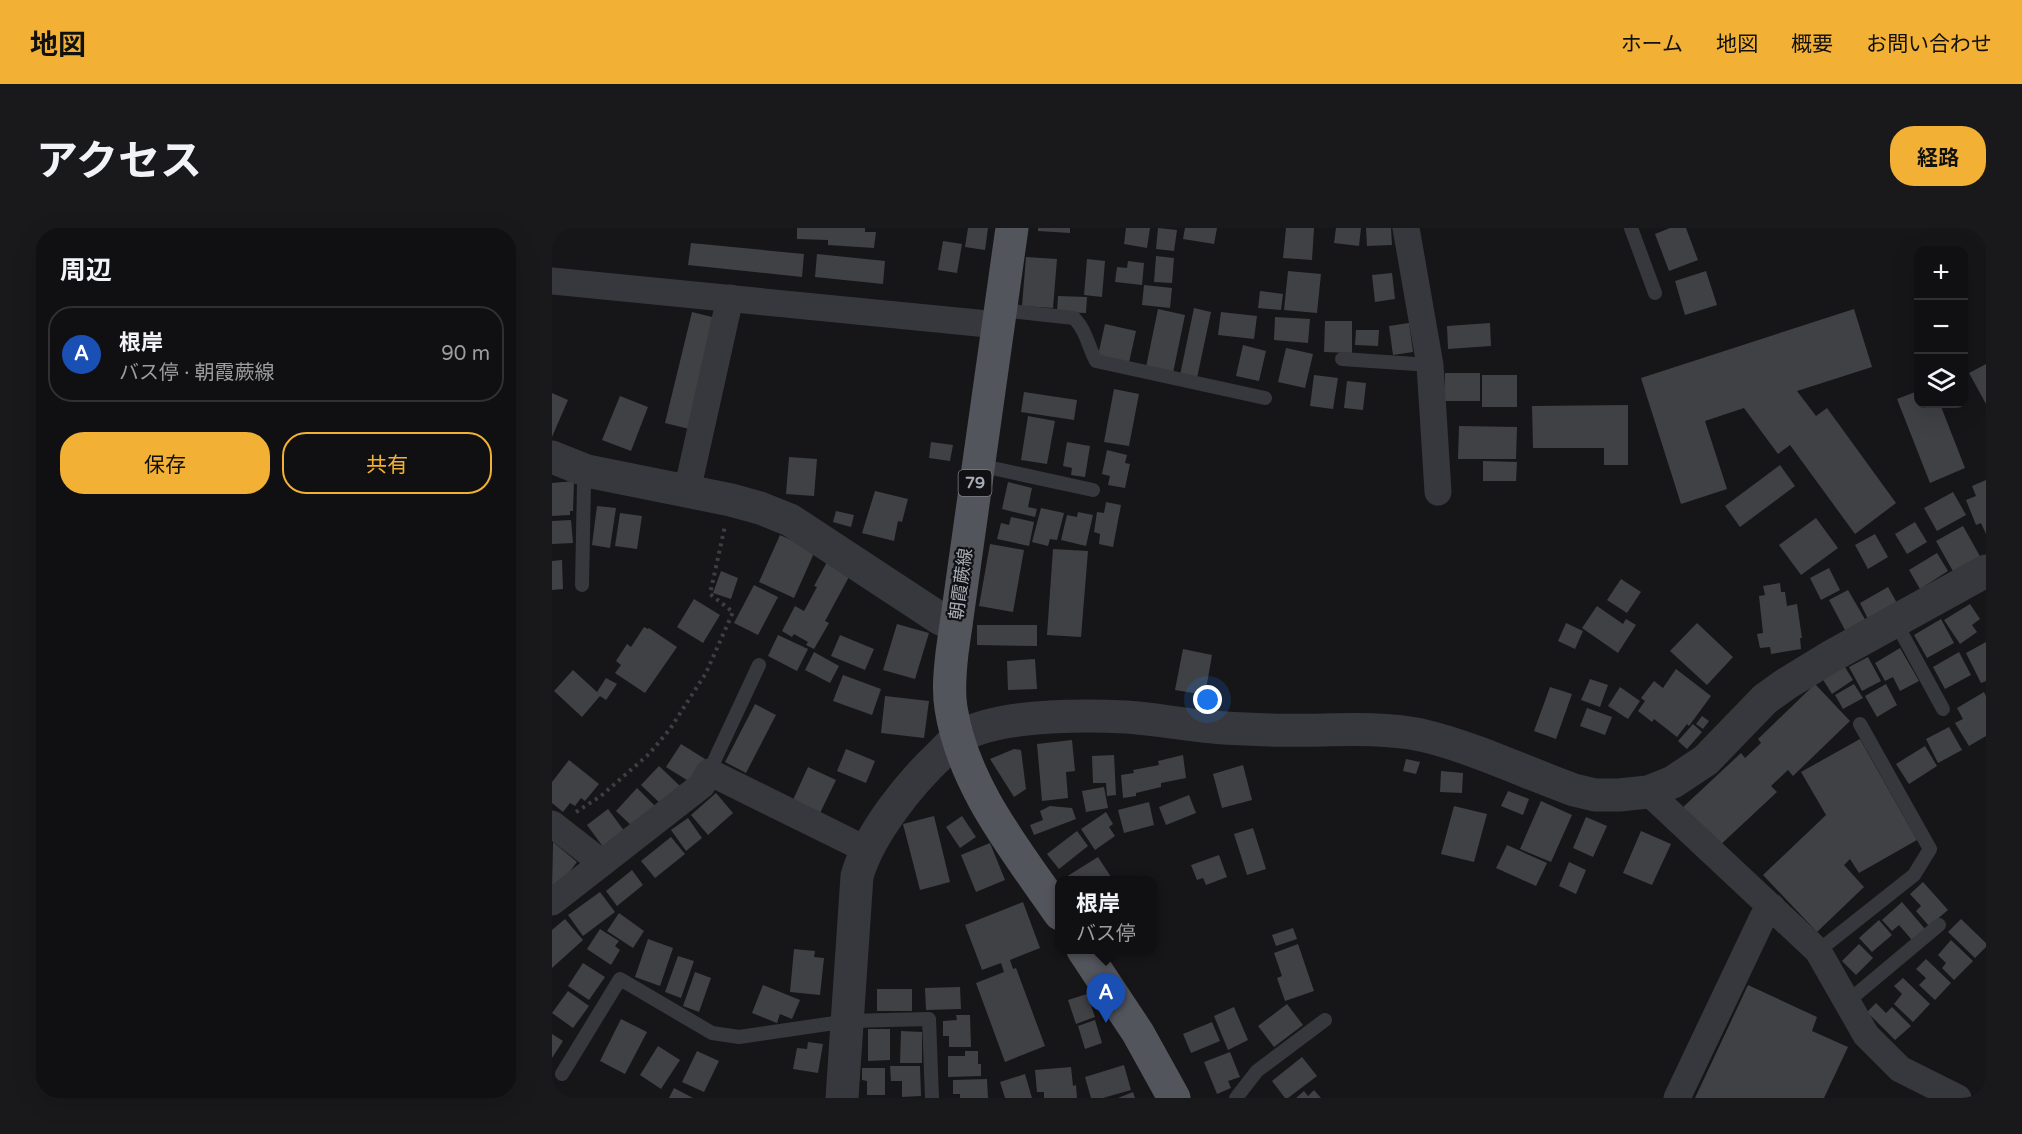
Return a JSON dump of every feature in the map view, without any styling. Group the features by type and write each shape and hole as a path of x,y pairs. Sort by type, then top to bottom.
{"main road":[{"name":"朝霞蕨線","path":"1012,228 956,626 950,674 951,706 957,738 968,770 987,805 1055,908"},
{"path":"1086,954 1138,1033 1173,1098"}],"street":[{"path":"1406,228 1430,365 1437,492"},
{"path":"552,280 730,298 1000,317"},
{"path":"687,491 730,298"},
{"path":"552,456 587,471 731,500 790,520 939,618 956,626"},
{"path":"842,1098 857,876 867,850 879,830 909,789 957,738 1005,723 1082,717 1129,717 1212,727 1268,730 1365,729 1401,732 1435,739 1574,790 1595,795 1648,792 1688,774 1706,760 1759,705 1806,671 1895,621 1981,578"},
{"path":"552,902 702,784 709,772 867,850"},
{"path":"1648,792 1818,951 1866,1035 1900,1069 1958,1098"},
{"path":"553,825 602,863"},
{"path":"1677,1098 1763,917 1772,907"}],"lane":[{"path":"1631,228 1655,293"},
{"path":"1000,317 1074,318 1083,328 1096,362 1266,398"},
{"path":"1342,359 1430,365"},
{"path":"978,465 1093,490"},
{"path":"582,585 584,483 587,471"},
{"path":"1895,621 1943,709"},
{"path":"709,772 759,665"},
{"path":"1818,951 1914,875 1930,849 1860,724"},
{"path":"1847,1002 1939,925"},
{"path":"562,1074 620,979 712,1033 738,1037 848,1021 929,1019 932,1098"},
{"path":"1236,1098 1257,1071 1324,1020"}],"path":[{"path":"553,825 601,796 649,754 670,729 706,673 734,612 710,594 731,500"}],"building":[{"path":"797,228 865,228 865,232 876,232 874,248 828,245 828,240 797,239"},
{"path":"968,228 988,228 985,250 965,247"},
{"path":"1038,228 1070,228 1070,233 1038,231"},
{"path":"1126,228 1150,228 1147,248 1124,244"},
{"path":"1158,228 1177,230 1174,251 1156,249"},
{"path":"1185,228 1217,228 1214,244 1183,239"},
{"path":"1286,228 1314,228 1312,260 1283,258"},
{"path":"1336,228 1361,228 1359,246 1334,243"},
{"path":"1366,228 1391,228 1392,245 1367,246"},
{"path":"1670,228 1686,228 1698,260 1669,271 1655,234"},
{"path":"943,241 962,244 957,273 938,270"},
{"path":"691,243 804,254 802,277 688,265"},
{"path":"817,254 885,261 883,284 815,277"},
{"path":"1156,256 1174,258 1172,283 1154,282"},
{"path":"1026,257 1057,259 1053,308 1022,306"},
{"path":"1087,259 1105,261 1102,297 1084,295"},
{"path":"1128,261 1144,263 1142,285 1115,282 1117,267 1127,268"},
{"path":"1288,271 1321,274 1317,313 1284,310"},
{"path":"1706,271 1717,305 1685,315 1675,281"},
{"path":"1392,273 1395,299 1375,302 1372,275"},
{"path":"1144,285 1172,288 1170,308 1142,305"},
{"path":"1260,291 1283,294 1281,310 1258,308"},
{"path":"1058,296 1087,297 1086,313 1057,312"},
{"path":"1194,308 1211,312 1197,378 1180,375"},
{"path":"1158,309 1185,315 1173,373 1146,367"},
{"path":"1854,309 1872,367 1797,391 1816,416 1827,408 1896,503 1855,534 1790,445 1778,454 1744,408 1705,421 1727,489 1681,504 1641,378"},
{"path":"692,312 716,318 689,429 665,423"},
{"path":"1221,312 1257,316 1254,339 1218,335"},
{"path":"1275,317 1310,319 1308,343 1274,340"},
{"path":"1325,321 1352,321 1352,353 1324,352"},
{"path":"1409,323 1413,352 1393,355 1389,326"},
{"path":"1490,323 1491,346 1448,349 1447,326"},
{"path":"1105,324 1136,331 1128,367 1097,360"},
{"path":"1356,330 1379,330 1378,346 1355,345"},
{"path":"1243,345 1266,351 1259,381 1236,376"},
{"path":"1286,348 1313,354 1305,388 1278,382"},
{"path":"1986,364 1986,404 1969,373"},
{"path":"1445,373 1480,373 1480,401 1445,401"},
{"path":"1314,375 1338,378 1333,409 1310,406"},
{"path":"1482,375 1517,375 1517,407 1482,407"},
{"path":"1347,381 1366,383 1363,410 1344,408"},
{"path":"1114,389 1139,394 1129,446 1104,442"},
{"path":"1024,392 1077,400 1074,420 1021,412"},
{"path":"552,393 568,400 552,437"},
{"path":"1914,393 1914,408 1942,408 1965,468 1930,483 1897,399"},
{"path":"620,396 648,407 631,451 602,440"},
{"path":"1628,405 1628,465 1604,465 1604,448 1533,448 1532,406"},
{"path":"1028,416 1055,421 1047,464 1021,460"},
{"path":"1459,426 1517,427 1516,459 1458,459"},
{"path":"931,442 953,445 950,461 929,458"},
{"path":"1067,442 1090,446 1085,477 1071,475 1072,468 1063,466"},
{"path":"1107,450 1127,455 1125,463 1130,464 1125,488 1108,485 1110,476 1102,474"},
{"path":"789,457 817,459 814,496 786,494"},
{"path":"1483,461 1517,462 1516,481 1483,481"},
{"path":"1780,465 1795,486 1740,527 1725,506"},
{"path":"1986,480 1986,534 1981,523 1976,525 1966,500 1976,496 1972,486"},
{"path":"574,481 573,511 570,511 570,515 552,516 552,483"},
{"path":"1008,482 1032,488 1028,507 1037,509 1035,517 1002,509"},
{"path":"875,491 908,499 902,522 898,521 894,541 862,533"},
{"path":"1953,492 1966,515 1937,531 1924,508"},
{"path":"1106,502 1121,505 1113,547 1099,544 1100,534 1094,532 1097,512 1104,513"},
{"path":"597,506 616,508 610,548 592,545"},
{"path":"1041,508 1064,513 1057,540 1050,539 1048,546 1032,542"},
{"path":"836,511 854,515 851,527 833,522"},
{"path":"1078,512 1093,515 1086,546 1061,540 1067,515 1077,517"},
{"path":"620,513 642,516 637,549 615,546"},
{"path":"1011,517 1034,522 1029,546 997,539 1001,523 1009,525"},
{"path":"1816,518 1838,548 1801,575 1779,545"},
{"path":"571,520 573,543 552,544 552,521"},
{"path":"1915,522 1927,542 1907,554 1895,534"},
{"path":"1963,526 1981,558 1954,573 1936,541"},
{"path":"1875,534 1888,557 1868,569 1855,545"},
{"path":"780,535 815,551 794,598 759,582"},
{"path":"990,544 1024,550 1013,612 979,606"},
{"path":"1053,549 1088,551 1081,637 1047,635"},
{"path":"1937,553 1948,571 1920,589 1909,570"},
{"path":"562,560 563,589 552,590 552,561"},
{"path":"827,562 850,575 825,621 829,623 814,649 806,645 808,642 794,634 792,637 782,631 795,606 804,611"},
{"path":"1829,568 1840,590 1821,600 1810,578"},
{"path":"721,571 738,578 731,599 713,593"},
{"path":"1621,579 1641,592 1627,613 1607,600"},
{"path":"1780,583 1781,592 1785,592 1787,606 1797,604 1802,638 1800,638 1801,649 1771,654 1770,647 1760,648 1757,634 1763,633 1759,596 1765,595 1763,586"},
{"path":"754,585 778,597 758,635 734,623"},
{"path":"1888,587 1897,603 1868,619 1860,603"},
{"path":"1848,590 1866,621 1846,632 1829,600"},
{"path":"694,599 720,615 703,643 677,627"},
{"path":"1970,604 1980,619 1972,625 1977,632 1960,644 1944,620"},
{"path":"1597,606 1623,624 1626,619 1636,625 1618,653 1582,628"},
{"path":"1941,619 1954,643 1927,658 1914,635"},
{"path":"1566,623 1583,631 1575,649 1558,641"},
{"path":"1697,623 1733,657 1707,685 1670,651"},
{"path":"897,624 929,633 915,679 883,670"},
{"path":"977,625 1037,625 1037,646 977,645"},
{"path":"644,627 677,647 645,693 615,673 621,665 616,661 627,644 631,647"},
{"path":"778,635 808,649 797,671 768,656"},
{"path":"840,635 874,649 865,670 831,656"},
{"path":"1986,642 1986,681 1981,683 1966,653"},
{"path":"1900,648 1919,681 1900,691 1893,677 1885,681 1875,663"},
{"path":"1183,649 1212,655 1205,695 1175,690"},
{"path":"814,652 839,666 830,683 805,670"},
{"path":"1959,652 1971,675 1945,689 1933,667"},
{"path":"1868,657 1881,681 1862,691 1849,667"},
{"path":"1035,659 1037,689 1008,690 1007,661"},
{"path":"1843,664 1853,680 1832,694 1822,678"},
{"path":"1676,669 1711,696 1689,726 1687,724 1677,737 1654,719 1652,722 1638,711 1645,701 1641,698 1654,681 1663,688"},
{"path":"573,670 597,692 606,678 617,684 606,700 600,696 582,717 554,691"},
{"path":"843,675 881,689 872,715 833,701"},
{"path":"1590,679 1608,685 1600,707 1581,700"},
{"path":"1815,684 1850,721 1793,776 1788,770 1771,786 1777,792 1717,848 1681,809 1741,753 1745,758 1761,743 1758,739"},
{"path":"1854,684 1863,698 1843,709 1835,695"},
{"path":"1886,684 1897,705 1877,717 1865,696"},
{"path":"1550,687 1572,694 1556,739 1534,731"},
{"path":"1620,687 1640,701 1628,719 1608,706"},
{"path":"1984,692 1986,696 1986,736 1969,746 1955,723 1963,719 1957,708"},
{"path":"885,696 929,701 924,738 881,733"},
{"path":"755,704 776,715 746,773 725,762"},
{"path":"1587,708 1612,717 1605,735 1580,726"},
{"path":"1702,716 1709,721 1703,729 1696,724"},
{"path":"1693,724 1702,732 1687,749 1678,741"},
{"path":"1949,727 1962,750 1938,763 1926,739"},
{"path":"1860,739 1917,840 1859,873 1850,859 1844,865 1864,887 1817,932 1763,875 1826,815 1801,772"},
{"path":"1072,740 1075,771 1066,772 1068,798 1042,801 1037,744"},
{"path":"681,744 705,759 690,782 666,767"},
{"path":"1925,746 1937,766 1909,784 1896,764"},
{"path":"846,749 875,761 866,783 837,771"},
{"path":"1014,749 1021,750 1026,789 1014,797 990,759"},
{"path":"1114,755 1116,795 1107,796 1106,783 1093,783 1092,756"},
{"path":"1183,755 1186,778 1161,783 1161,787 1123,798 1121,775 1159,765 1158,761"},
{"path":"1406,759 1420,762 1416,774 1403,771"},
{"path":"569,760 599,784 585,801 581,798 575,806 570,803 563,812 552,803 552,782"},
{"path":"1243,765 1252,800 1222,808 1213,774"},
{"path":"659,766 680,786 662,805 641,785"},
{"path":"808,767 836,780 820,813 793,800"},
{"path":"1441,771 1463,773 1462,793 1440,792"},
{"path":"1104,787 1108,808 1086,812 1082,791"},
{"path":"637,788 655,806 634,828 616,811"},
{"path":"1508,791 1529,799 1523,815 1501,806"},
{"path":"716,793 733,813 708,835 691,815"},
{"path":"1189,795 1196,813 1166,825 1159,807"},
{"path":"1541,801 1572,815 1551,862 1520,849"},
{"path":"1149,802 1154,825 1124,833 1118,810"},
{"path":"1050,806 1072,808 1076,819 1034,835 1030,825 1043,820 1040,811"},
{"path":"1454,806 1487,814 1474,862 1441,854"},
{"path":"608,809 625,832 604,848 587,825"},
{"path":"1106,812 1113,824 1109,827 1115,836 1095,850 1081,829"},
{"path":"934,816 950,882 920,890 903,824"},
{"path":"962,816 976,837 960,848 946,827"},
{"path":"1586,817 1607,826 1593,857 1573,848"},
{"path":"688,818 702,838 686,851 671,830"},
{"path":"1253,828 1266,869 1247,875 1234,834"},
{"path":"1077,831 1088,846 1059,869 1047,854"},
{"path":"1641,831 1671,844 1652,885 1623,873"},
{"path":"671,837 685,854 655,878 641,861"},
{"path":"553,842 577,862 555,891 552,889"},
{"path":"990,843 1005,880 976,892 961,855"},
{"path":"1507,845 1547,863 1536,886 1496,868"},
{"path":"1219,855 1227,877 1206,885 1203,878 1197,880 1191,865"},
{"path":"1098,857 1110,876 1068,876"},
{"path":"1569,862 1586,870 1576,894 1559,886"},
{"path":"632,870 643,885 617,906 606,891"},
{"path":"1923,882 1948,910 1929,926 1916,911 1921,906 1910,894"},
{"path":"600,892 615,912 583,936 568,915"},
{"path":"1023,902 1040,948 1010,960 1013,969 1016,968 1045,1046 1005,1062 976,983 1004,972 1001,963 982,970 965,925"},
{"path":"1902,902 1925,929 1912,940 1899,925 1892,931 1882,920"},
{"path":"619,913 644,931 633,948 607,931"},
{"path":"565,919 583,940 552,968 552,930"},
{"path":"1961,919 1986,943 1986,947 1975,958 1948,932"},
{"path":"1879,920 1892,935 1872,952 1859,938"},
{"path":"1293,928 1297,939 1276,946 1272,935"},
{"path":"600,929 619,941 615,946 620,950 611,965 587,949"},
{"path":"648,939 673,948 660,986 635,977"},
{"path":"1951,940 1973,961 1954,980 1942,968 1946,963 1938,955"},
{"path":"1298,944 1314,991 1285,1001 1277,978 1282,976 1274,953"},
{"path":"1859,944 1873,958 1856,975 1842,961"},
{"path":"794,949 815,951 814,957 824,958 820,995 790,992"},
{"path":"678,956 694,961 681,998 665,992"},
{"path":"1926,959 1951,983 1935,1000 1919,985 1926,978 1916,969"},
{"path":"583,963 605,977 589,1000 568,986"},
{"path":"695,972 711,978 699,1012 683,1006"},
{"path":"1903,978 1930,1004 1913,1022 1894,1004 1902,994 1894,986"},
{"path":"763,985 800,1000 792,1019 780,1014 777,1023 752,1013"},
{"path":"1748,985 1817,1017 1812,1031 1848,1047 1824,1098 1695,1098"},
{"path":"960,987 961,1009 926,1010 925,988"},
{"path":"877,989 912,989 912,1011 877,1011"},
{"path":"568,991 589,1006 573,1028 552,1013"},
{"path":"1087,994 1095,1017 1076,1024 1068,1000"},
{"path":"1876,1003 1886,1013 1892,1007 1911,1026 1895,1040 1867,1012"},
{"path":"1287,1004 1303,1025 1274,1047 1258,1026"},
{"path":"1234,1007 1248,1040 1228,1050 1214,1016"},
{"path":"956,1015 970,1015 971,1047 949,1047 949,1036 943,1036 943,1021 957,1020"},
{"path":"621,1019 647,1032 625,1074 600,1061"},
{"path":"1095,1020 1102,1043 1085,1049 1078,1026"},
{"path":"1212,1022 1220,1041 1191,1053 1183,1034"},
{"path":"868,1029 890,1029 890,1060 868,1061"},
{"path":"901,1031 922,1032 922,1063 900,1063"},
{"path":"552,1034 563,1041 552,1058"},
{"path":"808,1042 823,1044 818,1073 793,1069 797,1048 807,1049"},
{"path":"658,1046 680,1060 661,1089 640,1075"},
{"path":"697,1051 719,1061 704,1092 682,1082"},
{"path":"965,1051 978,1051 981,1076 948,1077 948,1056 965,1056"},
{"path":"1230,1052 1240,1077 1228,1081 1231,1088 1217,1094 1204,1062"},
{"path":"1302,1057 1317,1076 1285,1098 1272,1081"},
{"path":"1124,1065 1131,1090 1103,1098 1091,1098 1085,1077"},
{"path":"890,1066 920,1066 921,1096 902,1097 902,1081 891,1081"},
{"path":"1071,1067 1077,1098 1044,1098 1044,1092 1037,1092 1035,1070"},
{"path":"862,1068 885,1068 885,1095 867,1095 867,1081 862,1080"},
{"path":"1025,1074 1032,1098 1005,1098 1000,1082"},
{"path":"987,1079 988,1098 960,1098 960,1094 953,1094 953,1080"},
{"path":"674,1088 693,1098 669,1098"},
{"path":"1314,1090 1321,1098 1296,1098 1304,1091 1308,1096"},
{"path":"1133,1092 1135,1098 1118,1098"}],"place":[{"name":"根岸","path":"1106,1023"}]}
